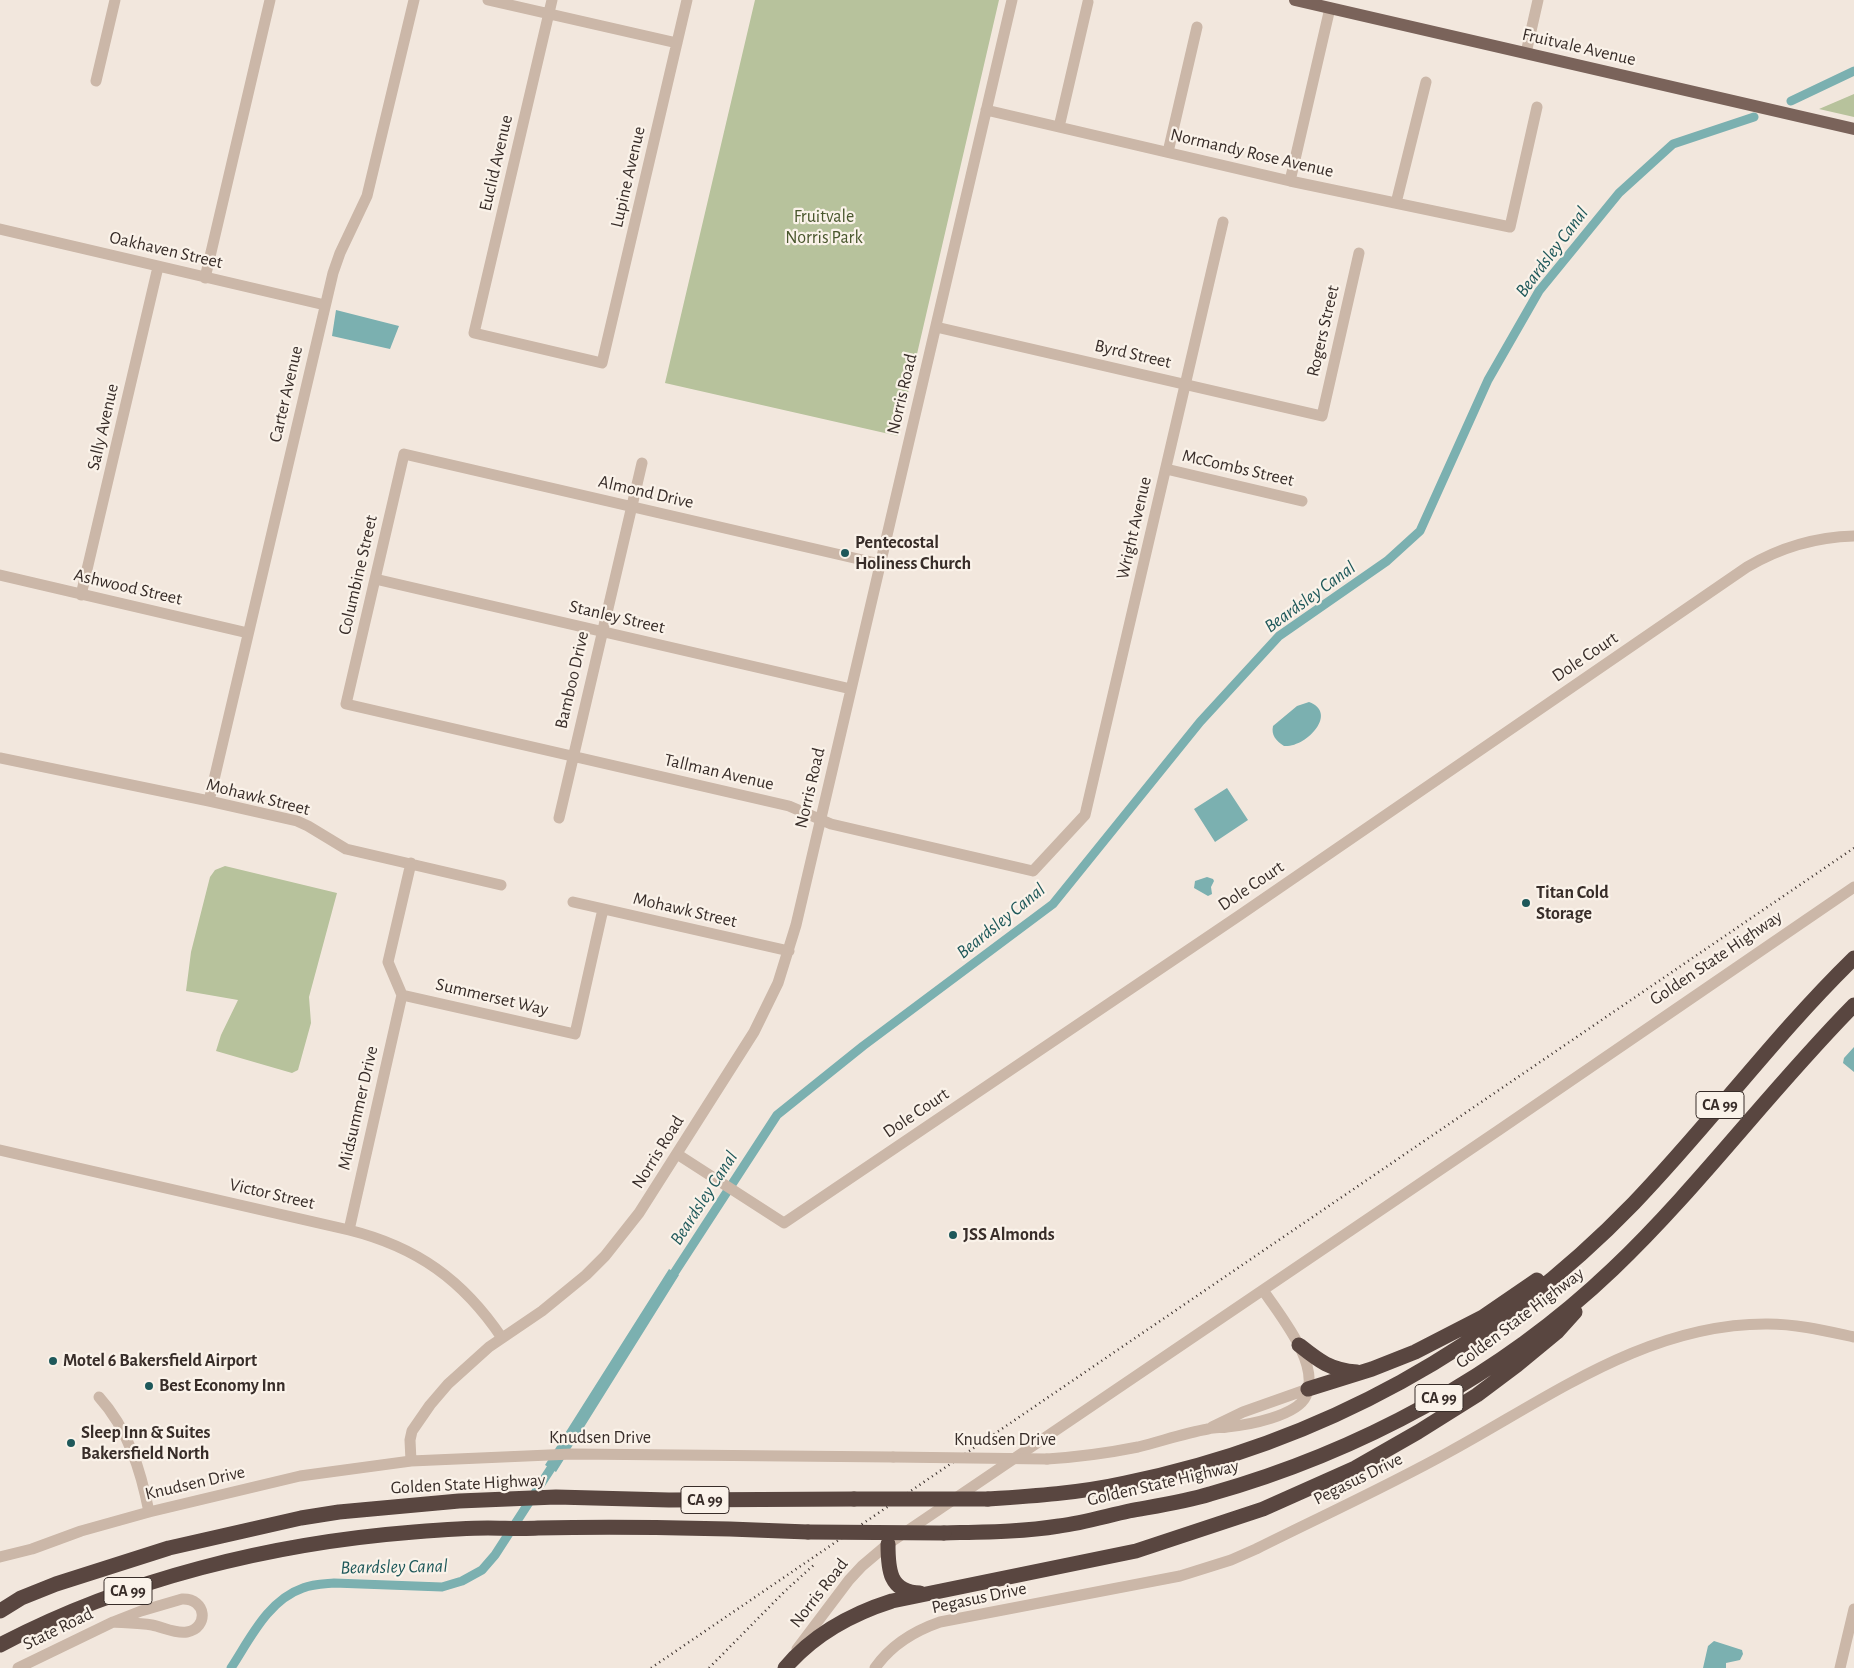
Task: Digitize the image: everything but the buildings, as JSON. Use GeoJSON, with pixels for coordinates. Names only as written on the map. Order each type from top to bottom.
{"type":"FeatureCollection","features":[{"type":"Feature","properties":{"kind":"highway","name":"Golden State Highway"},"geometry":{"type":"LineString","coordinates":[[0,1610],[21,1598],[56,1584],[169,1548],[293,1520],[339,1512],[406,1505],[556,1497],[669,1500],[988,1499],[1067,1493],[1124,1484],[1227,1458],[1298,1432],[1380,1394],[1437,1362],[1491,1327],[1541,1288],[1585,1251],[1634,1203],[1770,1048],[1854,958]]}},
{"type":"Feature","properties":{"kind":"highway","name":"Golden State Highway"},"geometry":{"type":"LineString","coordinates":[[0,1645],[29,1630],[103,1600],[216,1563],[330,1541],[412,1532],[486,1528],[697,1527],[808,1532],[944,1533],[1003,1531],[1060,1526],[1207,1495],[1271,1475],[1381,1429],[1463,1384],[1551,1322],[1613,1269],[1666,1216],[1808,1053],[1854,1005]]}},
{"type":"Feature","properties":{"kind":"highway"},"geometry":{"type":"LineString","coordinates":[[1308,1389],[1363,1372],[1415,1352],[1456,1332],[1585,1251]]}},
{"type":"Feature","properties":{"kind":"highway"},"geometry":{"type":"LineString","coordinates":[[784,1668],[813,1641],[832,1627],[854,1615],[892,1601],[1136,1551],[1263,1509],[1355,1468],[1427,1427],[1477,1395],[1517,1365],[1558,1332],[1613,1269]]}},
{"type":"Feature","properties":{"kind":"highway"},"geometry":{"type":"LineString","coordinates":[[1299,1345],[1326,1366],[1363,1372]]}},
{"type":"Feature","properties":{"kind":"highway"},"geometry":{"type":"LineString","coordinates":[[888,1544],[888,1568],[896,1584],[910,1592],[924,1593]]}},
{"type":"Feature","properties":{"kind":"highway"},"geometry":{"type":"LineString","coordinates":[[0,1606],[21,1598]]}},
{"type":"Feature","properties":{"kind":"main road","name":"Fruitvale Avenue"},"geometry":{"type":"LineString","coordinates":[[1295,0],[1854,128]]}},
{"type":"Feature","properties":{"kind":"street"},"geometry":{"type":"LineString","coordinates":[[96,81],[115,0]]}},
{"type":"Feature","properties":{"kind":"street"},"geometry":{"type":"LineString","coordinates":[[205,278],[270,0]]}},
{"type":"Feature","properties":{"kind":"street","name":"Carter Avenue"},"geometry":{"type":"LineString","coordinates":[[208,801],[332,273],[359,216],[369,189],[414,0]]}},
{"type":"Feature","properties":{"kind":"street"},"geometry":{"type":"LineString","coordinates":[[488,0],[677,43]]}},
{"type":"Feature","properties":{"kind":"street","name":"Euclid Avenue"},"geometry":{"type":"LineString","coordinates":[[552,0],[474,333],[602,363]]}},
{"type":"Feature","properties":{"kind":"street","name":"Lupine Avenue"},"geometry":{"type":"LineString","coordinates":[[602,363],[687,0]]}},
{"type":"Feature","properties":{"kind":"street","name":"Norris Road"},"geometry":{"type":"LineString","coordinates":[[411,1461],[410,1440],[412,1431],[430,1405],[468,1365],[502,1338],[566,1293],[606,1256],[639,1213],[754,1032],[778,983],[789,951],[820,821],[1012,0]]}},
{"type":"Feature","properties":{"kind":"street"},"geometry":{"type":"LineString","coordinates":[[1526,53],[1538,0]]}},
{"type":"Feature","properties":{"kind":"street"},"geometry":{"type":"LineString","coordinates":[[1059,127],[1088,2]]}},
{"type":"Feature","properties":{"kind":"street"},"geometry":{"type":"LineString","coordinates":[[1290,180],[1330,8]]}},
{"type":"Feature","properties":{"kind":"street"},"geometry":{"type":"LineString","coordinates":[[1168,152],[1197,27]]}},
{"type":"Feature","properties":{"kind":"street"},"geometry":{"type":"LineString","coordinates":[[1396,203],[1426,82]]}},
{"type":"Feature","properties":{"kind":"street","name":"Normandy Rose Avenue"},"geometry":{"type":"LineString","coordinates":[[986,110],[1290,180],[1510,227],[1537,107]]}},
{"type":"Feature","properties":{"kind":"street","name":"Wright Avenue"},"geometry":{"type":"LineString","coordinates":[[1066,835],[1085,814],[1223,222]]}},
{"type":"Feature","properties":{"kind":"street","name":"Oakhaven Street"},"geometry":{"type":"LineString","coordinates":[[0,230],[325,305]]}},
{"type":"Feature","properties":{"kind":"street","name":"Rogers Street"},"geometry":{"type":"LineString","coordinates":[[1322,416],[1359,253]]}},
{"type":"Feature","properties":{"kind":"street","name":"Sally Avenue"},"geometry":{"type":"LineString","coordinates":[[82,595],[158,267]]}},
{"type":"Feature","properties":{"kind":"street","name":"Byrd Street"},"geometry":{"type":"LineString","coordinates":[[936,327],[1322,416]]}},
{"type":"Feature","properties":{"kind":"street","name":"Almond Drive"},"geometry":{"type":"LineString","coordinates":[[404,454],[880,564]]}},
{"type":"Feature","properties":{"kind":"street","name":"Columbine Street"},"geometry":{"type":"LineString","coordinates":[[346,704],[404,454]]}},
{"type":"Feature","properties":{"kind":"street","name":"Bamboo Drive"},"geometry":{"type":"LineString","coordinates":[[559,818],[642,463]]}},
{"type":"Feature","properties":{"kind":"street","name":"McCombs Street"},"geometry":{"type":"LineString","coordinates":[[1166,469],[1302,501]]}},
{"type":"Feature","properties":{"kind":"street","name":"Dole Court"},"geometry":{"type":"LineString","coordinates":[[677,1154],[784,1223],[1240,915],[1748,567],[1782,549],[1800,543],[1819,539],[1854,536]]}},
{"type":"Feature","properties":{"kind":"street","name":"Ashwood Street"},"geometry":{"type":"LineString","coordinates":[[0,575],[248,633]]}},
{"type":"Feature","properties":{"kind":"street","name":"Stanley Street"},"geometry":{"type":"LineString","coordinates":[[375,579],[851,689]]}},
{"type":"Feature","properties":{"kind":"street","name":"Tallman Avenue"},"geometry":{"type":"LineString","coordinates":[[346,704],[789,806],[820,821],[1033,871],[1066,835]]}},
{"type":"Feature","properties":{"kind":"street","name":"Mohawk Street"},"geometry":{"type":"LineString","coordinates":[[0,758],[297,821],[346,849],[501,885]]}},
{"type":"Feature","properties":{"kind":"street"},"geometry":{"type":"LineString","coordinates":[[402,995],[388,962],[411,863]]}},
{"type":"Feature","properties":{"kind":"street","name":"Golden State Highway"},"geometry":{"type":"LineString","coordinates":[[888,1544],[1854,887]]}},
{"type":"Feature","properties":{"kind":"street","name":"Mohawk Street"},"geometry":{"type":"LineString","coordinates":[[573,902],[789,951]]}},
{"type":"Feature","properties":{"kind":"street","name":"Summerset Way"},"geometry":{"type":"LineString","coordinates":[[402,995],[575,1034],[603,909]]}},
{"type":"Feature","properties":{"kind":"street","name":"Midsummer Drive"},"geometry":{"type":"LineString","coordinates":[[349,1230],[402,995]]}},
{"type":"Feature","properties":{"kind":"street","name":"Victor Street"},"geometry":{"type":"LineString","coordinates":[[0,1150],[349,1230],[385,1240],[404,1248],[458,1284],[482,1310],[502,1338]]}},
{"type":"Feature","properties":{"kind":"street"},"geometry":{"type":"LineString","coordinates":[[1263,1290],[1299,1345],[1308,1368],[1308,1389]]}},
{"type":"Feature","properties":{"kind":"street","name":"Pegasus Drive"},"geometry":{"type":"LineString","coordinates":[[875,1668],[897,1644],[925,1627],[940,1622],[1180,1576],[1232,1560],[1449,1452],[1552,1393],[1599,1369],[1659,1342],[1701,1330],[1757,1324],[1806,1327],[1854,1337]]}},
{"type":"Feature","properties":{"kind":"street","name":"Knudsen Drive"},"geometry":{"type":"LineString","coordinates":[[1210,1428],[1226,1418],[1308,1389]]}},
{"type":"Feature","properties":{"kind":"street","name":"Knudsen Drive"},"geometry":{"type":"LineString","coordinates":[[0,1558],[32,1549],[81,1531],[149,1512],[300,1476],[411,1461],[572,1454],[1047,1458],[1120,1451],[1210,1428],[1228,1427],[1286,1413],[1300,1406],[1306,1397],[1308,1389]]}},
{"type":"Feature","properties":{"kind":"street"},"geometry":{"type":"LineString","coordinates":[[99,1397],[116,1420],[128,1443],[138,1467],[149,1512]]}},
{"type":"Feature","properties":{"kind":"street","name":"Norris Road"},"geometry":{"type":"LineString","coordinates":[[784,1668],[849,1580],[888,1544]]}},
{"type":"Feature","properties":{"kind":"street","name":"State Road"},"geometry":{"type":"LineString","coordinates":[[18,1668],[113,1622],[141,1611],[182,1599],[195,1601],[202,1610],[199,1625],[186,1632],[178,1632],[151,1625],[113,1622]]}},
{"type":"Feature","properties":{"kind":"street"},"geometry":{"type":"LineString","coordinates":[[1840,1668],[1854,1609]]}},
{"type":"Feature","properties":{"kind":"green space","name":"Fruitvale Norris Park"},"geometry":{"type":"Polygon","coordinates":[[[755,0],[999,0],[898,436],[665,383],[755,0]]]}},
{"type":"Feature","properties":{"kind":"green space"},"geometry":{"type":"Polygon","coordinates":[[[1854,94],[1854,117],[1819,109],[1854,94]]]}},
{"type":"Feature","properties":{"kind":"green space"},"geometry":{"type":"Polygon","coordinates":[[[225,866],[337,893],[309,997],[311,1023],[298,1070],[292,1073],[216,1051],[221,1035],[238,1000],[186,991],[191,952],[210,877],[215,870],[225,866]]]}},
{"type":"Feature","properties":{"kind":"water"},"geometry":{"type":"Polygon","coordinates":[[[336,310],[399,326],[390,349],[332,336],[336,310]]]}},
{"type":"Feature","properties":{"kind":"water"},"geometry":{"type":"Polygon","coordinates":[[[1309,702],[1317,707],[1321,714],[1316,729],[1301,742],[1284,746],[1275,738],[1273,726],[1297,706],[1309,702]]]}},
{"type":"Feature","properties":{"kind":"water"},"geometry":{"type":"Polygon","coordinates":[[[1227,788],[1248,820],[1215,842],[1194,809],[1227,788]]]}},
{"type":"Feature","properties":{"kind":"water"},"geometry":{"type":"Polygon","coordinates":[[[1207,877],[1214,881],[1211,887],[1212,894],[1208,896],[1194,888],[1195,881],[1207,877]]]}},
{"type":"Feature","properties":{"kind":"water"},"geometry":{"type":"Polygon","coordinates":[[[1854,1047],[1854,1072],[1843,1063],[1844,1058],[1854,1047]]]}},
{"type":"Feature","properties":{"kind":"water"},"geometry":{"type":"Polygon","coordinates":[[[669,1269],[679,1275],[556,1472],[545,1465],[669,1269]]]}},
{"type":"Feature","properties":{"kind":"water"},"geometry":{"type":"Polygon","coordinates":[[[1714,1641],[1742,1650],[1743,1654],[1740,1660],[1726,1663],[1726,1668],[1703,1668],[1708,1646],[1714,1641]]]}},
{"type":"Feature","properties":{"kind":"waterway","name":"Beardsley Canal"},"geometry":{"type":"LineString","coordinates":[[1791,101],[1854,71]]}},
{"type":"Feature","properties":{"kind":"waterway","name":"Beardsley Canal"},"geometry":{"type":"LineString","coordinates":[[669,1281],[777,1115],[863,1046],[1053,904],[1200,722],[1279,636],[1387,561],[1420,531],[1488,380],[1539,291],[1619,193],[1673,144],[1754,117]]}},
{"type":"Feature","properties":{"kind":"waterway","name":"Beardsley Canal"},"geometry":{"type":"LineString","coordinates":[[231,1668],[253,1633],[270,1611],[280,1601],[303,1588],[334,1583],[442,1587],[462,1581],[482,1570],[495,1555],[557,1459]]}},
{"type":"Feature","properties":{"kind":"railway"},"geometry":{"type":"LineString","coordinates":[[651,1668],[1854,848]]}},
{"type":"Feature","properties":{"kind":"railway"},"geometry":{"type":"LineString","coordinates":[[709,1668],[785,1591],[816,1563]]}},
{"type":"Feature","properties":{"kind":"place","name":"Pentecostal Holiness Church"},"geometry":{"type":"Point","coordinates":[845,553]}},
{"type":"Feature","properties":{"kind":"place","name":"Titan Cold Storage"},"geometry":{"type":"Point","coordinates":[1526,903]}},
{"type":"Feature","properties":{"kind":"place","name":"JSS Almonds"},"geometry":{"type":"Point","coordinates":[953,1235]}},
{"type":"Feature","properties":{"kind":"place","name":"Motel 6 Bakersfield Airport"},"geometry":{"type":"Point","coordinates":[53,1361]}},
{"type":"Feature","properties":{"kind":"place","name":"Best Economy Inn"},"geometry":{"type":"Point","coordinates":[149,1386]}},
{"type":"Feature","properties":{"kind":"place","name":"Sleep Inn & Suites Bakersfield North"},"geometry":{"type":"Point","coordinates":[71,1443]}}]}
